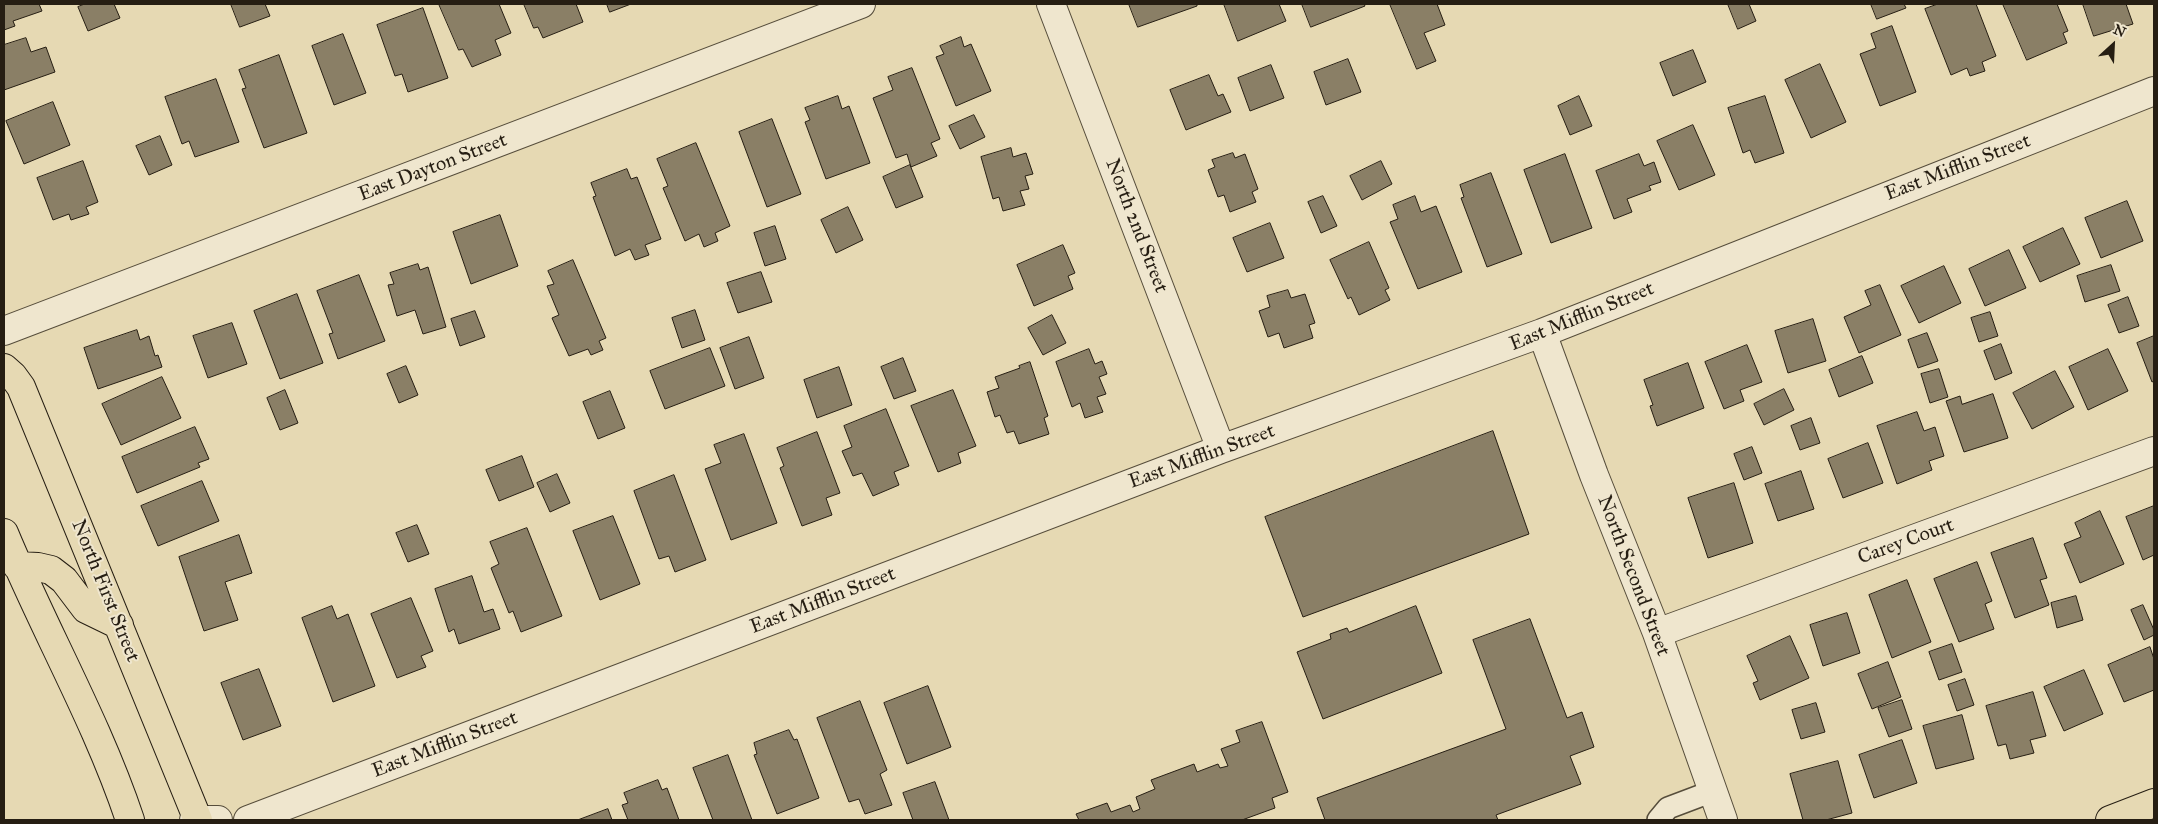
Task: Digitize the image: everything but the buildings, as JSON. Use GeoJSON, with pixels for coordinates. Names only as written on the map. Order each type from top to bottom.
{"type":"FeatureCollection","features":[{"type":"Feature","properties":{"kind":"main road","name":"North First Street"},"geometry":{"type":"LineString","coordinates":[[4,368],[14,376],[21,387],[202,820]]}},
{"type":"Feature","properties":{"kind":"main road"},"geometry":{"type":"LineString","coordinates":[[4,533],[11,566],[81,698],[120,790],[130,820]]}},
{"type":"Feature","properties":{"kind":"main road"},"geometry":{"type":"LineString","coordinates":[[11,566],[38,567],[51,570],[64,580],[86,609],[119,625]]}},
{"type":"Feature","properties":{"kind":"main road"},"geometry":{"type":"LineString","coordinates":[[2110,820],[2154,803]]}},
{"type":"Feature","properties":{"kind":"street","name":"East Dayton Street"},"geometry":{"type":"LineString","coordinates":[[4,331],[862,4]]}},
{"type":"Feature","properties":{"kind":"street","name":"North 2nd Street"},"geometry":{"type":"LineString","coordinates":[[1051,4],[1221,449]]}},
{"type":"Feature","properties":{"kind":"street","name":"East Mifflin Street"},"geometry":{"type":"LineString","coordinates":[[248,820],[1221,449],[1542,333],[2154,91]]}},
{"type":"Feature","properties":{"kind":"street","name":"North Second Street"},"geometry":{"type":"LineString","coordinates":[[1542,333],[1594,475],[1657,633],[1723,820]]}},
{"type":"Feature","properties":{"kind":"street","name":"Carey Court"},"geometry":{"type":"LineString","coordinates":[[1657,633],[2154,451]]}},
{"type":"Feature","properties":{"kind":"lane"},"geometry":{"type":"LineString","coordinates":[[1658,820],[1668,808],[1713,791]]}}]}
